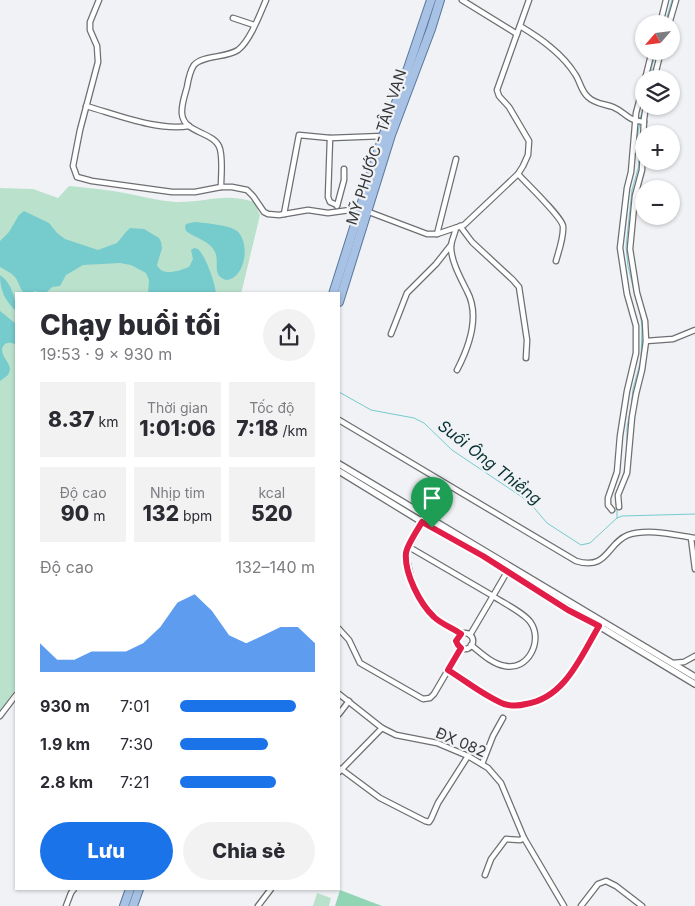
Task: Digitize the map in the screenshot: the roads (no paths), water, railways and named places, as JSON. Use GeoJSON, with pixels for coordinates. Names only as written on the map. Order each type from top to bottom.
{"type":"FeatureCollection","features":[{"type":"Feature","properties":{"kind":"main road","name":"MỸ PHƯỚC - TÂN VẠN"},"geometry":{"type":"LineString","coordinates":[[334,292],[383,136],[431,0]]}},
{"type":"Feature","properties":{"kind":"main road","name":"MỸ PHƯỚC - TÂN VẠN"},"geometry":{"type":"LineString","coordinates":[[340,299],[369,212],[391,135],[440,0]]}},
{"type":"Feature","properties":{"kind":"main road"},"geometry":{"type":"LineString","coordinates":[[124,906],[130,890]]}},
{"type":"Feature","properties":{"kind":"main road"},"geometry":{"type":"LineString","coordinates":[[133,906],[139,890]]}},
{"type":"Feature","properties":{"kind":"street"},"geometry":{"type":"LineString","coordinates":[[99,0],[90,22],[90,30],[97,46],[98,62],[86,106],[74,166],[77,177],[92,181],[172,192],[196,192],[220,187],[247,190],[264,212],[268,214],[284,214],[308,210],[328,213],[350,210],[360,212]]}},
{"type":"Feature","properties":{"kind":"street"},"geometry":{"type":"LineString","coordinates":[[220,187],[222,168],[220,147],[212,138],[189,126],[184,121],[182,113],[190,76],[194,65],[237,51],[244,44],[266,0]]}},
{"type":"Feature","properties":{"kind":"street"},"geometry":{"type":"LineString","coordinates":[[462,0],[517,34]]}},
{"type":"Feature","properties":{"kind":"street"},"geometry":{"type":"LineString","coordinates":[[369,212],[427,234],[436,234],[458,227],[475,216],[518,174],[528,155],[530,142],[509,107],[499,96],[498,90],[529,0]]}},
{"type":"Feature","properties":{"kind":"street"},"geometry":{"type":"LineString","coordinates":[[662,15],[666,0]]}},
{"type":"Feature","properties":{"kind":"street"},"geometry":{"type":"LineString","coordinates":[[672,15],[676,0]]}},
{"type":"Feature","properties":{"kind":"street"},"geometry":{"type":"LineString","coordinates":[[233,18],[254,25]]}},
{"type":"Feature","properties":{"kind":"street"},"geometry":{"type":"LineString","coordinates":[[520,26],[538,37],[559,55],[575,74],[582,89],[589,98],[616,108],[627,118],[644,122]]}},
{"type":"Feature","properties":{"kind":"street"},"geometry":{"type":"LineString","coordinates":[[86,106],[160,126],[189,126]]}},
{"type":"Feature","properties":{"kind":"street"},"geometry":{"type":"LineString","coordinates":[[612,510],[608,504],[608,498],[617,472],[627,391],[636,353],[636,326],[620,248],[627,188],[631,172],[636,115]]}},
{"type":"Feature","properties":{"kind":"street"},"geometry":{"type":"LineString","coordinates":[[619,508],[618,495],[627,473],[630,430],[646,341],[645,321],[637,294],[630,249],[635,196],[642,170],[645,115]]}},
{"type":"Feature","properties":{"kind":"street"},"geometry":{"type":"LineString","coordinates":[[284,214],[298,137],[301,135],[330,138],[383,136]]}},
{"type":"Feature","properties":{"kind":"street"},"geometry":{"type":"LineString","coordinates":[[330,138],[328,197],[330,202],[337,206]]}},
{"type":"Feature","properties":{"kind":"street"},"geometry":{"type":"LineString","coordinates":[[436,234],[456,159]]}},
{"type":"Feature","properties":{"kind":"street"},"geometry":{"type":"LineString","coordinates":[[335,212],[344,180],[344,169]]}},
{"type":"Feature","properties":{"kind":"street"},"geometry":{"type":"LineString","coordinates":[[518,174],[562,222],[562,237],[556,261]]}},
{"type":"Feature","properties":{"kind":"street"},"geometry":{"type":"LineString","coordinates":[[391,334],[407,293],[436,264],[451,245],[458,227]]}},
{"type":"Feature","properties":{"kind":"street"},"geometry":{"type":"LineString","coordinates":[[458,227],[519,287],[526,340],[526,358]]}},
{"type":"Feature","properties":{"kind":"street"},"geometry":{"type":"LineString","coordinates":[[451,245],[458,274],[470,297],[473,309],[473,318],[466,348],[457,370]]}},
{"type":"Feature","properties":{"kind":"street"},"geometry":{"type":"LineString","coordinates":[[646,341],[673,339],[695,330]]}},
{"type":"Feature","properties":{"kind":"street"},"geometry":{"type":"LineString","coordinates":[[340,421],[576,561],[584,563],[598,561],[608,554],[622,538],[631,534],[654,533],[693,538],[695,569]]}},
{"type":"Feature","properties":{"kind":"street"},"geometry":{"type":"LineString","coordinates":[[340,465],[422,522],[508,569],[568,610],[599,626],[695,684]]}},
{"type":"Feature","properties":{"kind":"street"},"geometry":{"type":"LineString","coordinates":[[340,472],[695,677]]}},
{"type":"Feature","properties":{"kind":"street"},"geometry":{"type":"LineString","coordinates":[[422,522],[406,552],[408,567],[421,601],[436,618],[461,634],[466,633],[470,635],[473,641],[471,645],[468,648],[461,648]]}},
{"type":"Feature","properties":{"kind":"street"},"geometry":{"type":"LineString","coordinates":[[409,547],[526,617],[531,623],[535,634],[534,647],[528,658],[509,666],[504,666],[489,659],[471,645]]}},
{"type":"Feature","properties":{"kind":"street"},"geometry":{"type":"LineString","coordinates":[[470,635],[508,569]]}},
{"type":"Feature","properties":{"kind":"street"},"geometry":{"type":"LineString","coordinates":[[448,670],[502,703],[513,706],[529,704],[546,698],[563,684],[599,626]]}},
{"type":"Feature","properties":{"kind":"street"},"geometry":{"type":"LineString","coordinates":[[340,631],[349,640],[360,663],[423,699],[430,698],[434,694],[461,648]]}},
{"type":"Feature","properties":{"kind":"street"},"geometry":{"type":"LineString","coordinates":[[461,634],[456,641],[461,648]]}},
{"type":"Feature","properties":{"kind":"street"},"geometry":{"type":"LineString","coordinates":[[672,664],[684,662],[695,656]]}},
{"type":"Feature","properties":{"kind":"street","name":"ĐX 082"},"geometry":{"type":"LineString","coordinates":[[340,695],[382,728],[396,735],[437,742],[468,756],[488,768],[501,783],[524,838],[563,906]]}},
{"type":"Feature","properties":{"kind":"street"},"geometry":{"type":"LineString","coordinates":[[0,716],[15,696]]}},
{"type":"Feature","properties":{"kind":"street"},"geometry":{"type":"LineString","coordinates":[[340,713],[349,701]]}},
{"type":"Feature","properties":{"kind":"street"},"geometry":{"type":"LineString","coordinates":[[482,764],[493,736],[504,718]]}},
{"type":"Feature","properties":{"kind":"street"},"geometry":{"type":"LineString","coordinates":[[382,728],[340,771],[380,798],[425,821],[429,822],[432,819],[438,803],[468,756]]}},
{"type":"Feature","properties":{"kind":"street"},"geometry":{"type":"LineString","coordinates":[[485,875],[491,859],[506,839],[520,840],[524,838]]}},
{"type":"Feature","properties":{"kind":"street"},"geometry":{"type":"LineString","coordinates":[[581,906],[598,884],[606,881],[616,886],[642,906]]}},
{"type":"Feature","properties":{"kind":"street"},"geometry":{"type":"LineString","coordinates":[[66,906],[73,890]]}},
{"type":"Feature","properties":{"kind":"street"},"geometry":{"type":"LineString","coordinates":[[258,906],[270,890]]}},
{"type":"Feature","properties":{"kind":"water"},"geometry":{"type":"Polygon","coordinates":[[[24,211],[49,223],[65,239],[98,250],[117,243],[130,228],[144,229],[159,238],[162,248],[157,265],[159,269],[167,272],[189,267],[193,259],[191,250],[194,248],[198,249],[210,270],[216,292],[148,292],[149,280],[146,273],[131,265],[120,263],[83,265],[66,275],[60,286],[52,287],[47,292],[23,292],[17,279],[0,267],[0,241],[9,232],[19,215],[24,211]]]}},
{"type":"Feature","properties":{"kind":"water"},"geometry":{"type":"Polygon","coordinates":[[[195,222],[229,227],[237,231],[244,244],[245,252],[242,267],[233,278],[226,280],[221,278],[217,272],[216,256],[213,248],[186,231],[186,224],[195,222]]]}},
{"type":"Feature","properties":{"kind":"water"},"geometry":{"type":"Polygon","coordinates":[[[0,275],[12,291],[15,310],[4,295],[0,275]]]}},
{"type":"Feature","properties":{"kind":"water"},"geometry":{"type":"Polygon","coordinates":[[[0,311],[15,323],[15,344],[8,343],[2,349],[10,370],[8,375],[0,381],[0,311]]]}},
{"type":"Feature","properties":{"kind":"waterway"},"geometry":{"type":"LineString","coordinates":[[668,15],[672,0]]}},
{"type":"Feature","properties":{"kind":"waterway"},"geometry":{"type":"LineString","coordinates":[[652,70],[654,60]]}},
{"type":"Feature","properties":{"kind":"waterway"},"geometry":{"type":"LineString","coordinates":[[640,119],[641,115]]}},
{"type":"Feature","properties":{"kind":"waterway"},"geometry":{"type":"LineString","coordinates":[[636,299],[628,266],[626,247],[632,190],[639,165],[637,137],[640,123]]}},
{"type":"Feature","properties":{"kind":"waterway"},"geometry":{"type":"LineString","coordinates":[[627,446],[627,427],[633,389],[641,360],[642,327],[640,310]]}},
{"type":"Feature","properties":{"kind":"waterway","name":"Suối Ông Thiềng"},"geometry":{"type":"LineString","coordinates":[[340,393],[371,410],[414,418],[424,423],[452,450],[522,497],[530,503],[547,523],[581,545],[590,543],[617,518],[622,516],[695,514]]}},
{"type":"Feature","properties":{"kind":"waterway"},"geometry":{"type":"LineString","coordinates":[[623,478],[625,468]]}},
{"type":"Feature","properties":{"kind":"waterway"},"geometry":{"type":"LineString","coordinates":[[617,506],[617,518]]}}]}
